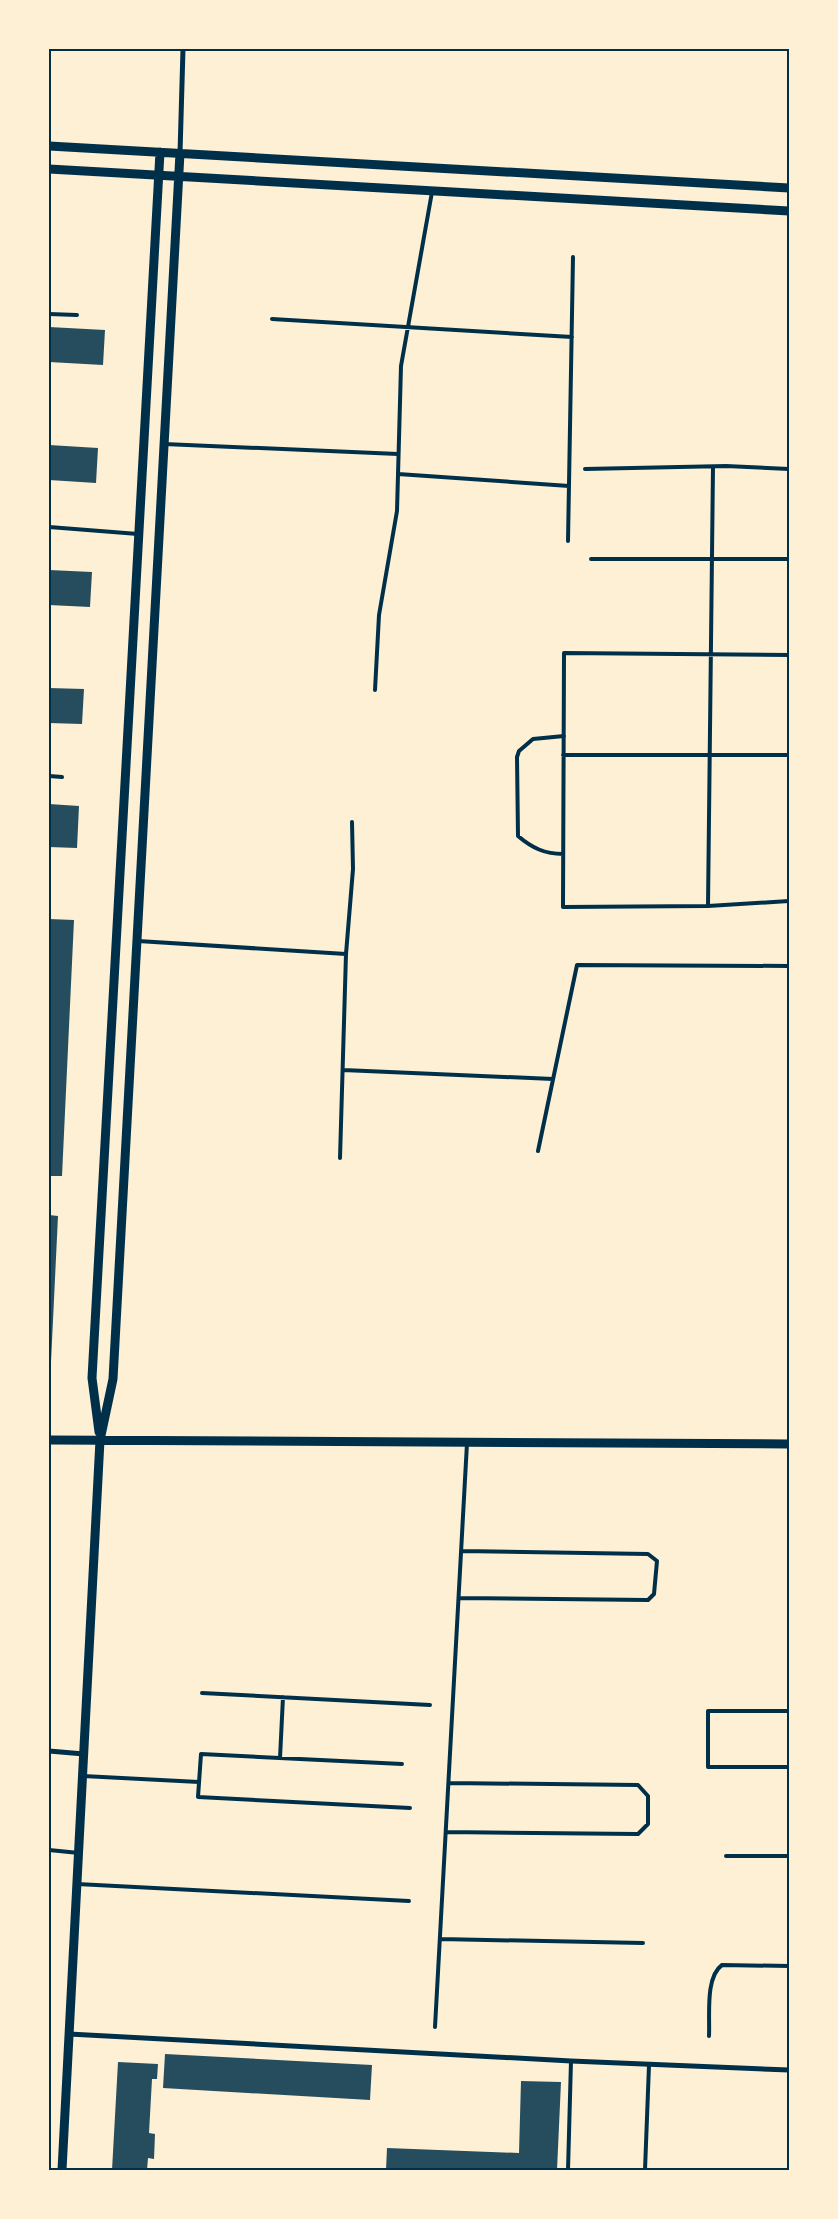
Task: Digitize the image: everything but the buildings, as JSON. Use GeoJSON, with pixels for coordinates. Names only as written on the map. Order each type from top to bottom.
{"type":"FeatureCollection","features":[{"type":"Feature","properties":{"kind":"street"},"geometry":{"type":"LineString","coordinates":[[62,2170],[100,1440],[113,1379],[179,176],[183,49]]}},
{"type":"Feature","properties":{"kind":"street"},"geometry":{"type":"LineString","coordinates":[[49,146],[789,188]]}},
{"type":"Feature","properties":{"kind":"street"},"geometry":{"type":"LineString","coordinates":[[100,1440],[92,1378],[160,152]]}},
{"type":"Feature","properties":{"kind":"street"},"geometry":{"type":"LineString","coordinates":[[49,169],[789,211]]}},
{"type":"Feature","properties":{"kind":"street"},"geometry":{"type":"LineString","coordinates":[[49,1440],[789,1444]]}},
{"type":"Feature","properties":{"kind":"street"},"geometry":{"type":"LineString","coordinates":[[49,1751],[84,1754]]}},
{"type":"Feature","properties":{"kind":"street"},"geometry":{"type":"LineString","coordinates":[[69,2034],[649,2065],[789,2070]]}},
{"type":"Feature","properties":{"kind":"lane"},"geometry":{"type":"LineString","coordinates":[[375,690],[379,615],[397,511],[401,366],[433,191]]}},
{"type":"Feature","properties":{"kind":"lane"},"geometry":{"type":"LineString","coordinates":[[568,541],[574,258]]}},
{"type":"Feature","properties":{"kind":"lane"},"geometry":{"type":"LineString","coordinates":[[49,314],[77,316]]}},
{"type":"Feature","properties":{"kind":"lane"},"geometry":{"type":"LineString","coordinates":[[272,319],[572,337]]}},
{"type":"Feature","properties":{"kind":"lane"},"geometry":{"type":"LineString","coordinates":[[164,444],[398,454]]}},
{"type":"Feature","properties":{"kind":"lane"},"geometry":{"type":"LineString","coordinates":[[585,469],[713,467],[789,469]]}},
{"type":"Feature","properties":{"kind":"lane"},"geometry":{"type":"LineString","coordinates":[[708,906],[713,467]]}},
{"type":"Feature","properties":{"kind":"lane"},"geometry":{"type":"LineString","coordinates":[[398,474],[569,486]]}},
{"type":"Feature","properties":{"kind":"lane"},"geometry":{"type":"LineString","coordinates":[[49,527],[138,534]]}},
{"type":"Feature","properties":{"kind":"lane"},"geometry":{"type":"LineString","coordinates":[[591,558],[789,559]]}},
{"type":"Feature","properties":{"kind":"lane"},"geometry":{"type":"LineString","coordinates":[[789,655],[564,653],[563,907],[708,906],[789,901]]}},
{"type":"Feature","properties":{"kind":"lane"},"geometry":{"type":"LineString","coordinates":[[563,854],[554,854],[537,849],[518,836],[517,757],[523,745],[533,739],[564,736]]}},
{"type":"Feature","properties":{"kind":"lane"},"geometry":{"type":"LineString","coordinates":[[564,755],[789,755]]}},
{"type":"Feature","properties":{"kind":"lane"},"geometry":{"type":"LineString","coordinates":[[49,776],[62,777]]}},
{"type":"Feature","properties":{"kind":"lane"},"geometry":{"type":"LineString","coordinates":[[340,1158],[346,954],[353,869],[352,822]]}},
{"type":"Feature","properties":{"kind":"lane"},"geometry":{"type":"LineString","coordinates":[[136,941],[346,954]]}},
{"type":"Feature","properties":{"kind":"lane"},"geometry":{"type":"LineString","coordinates":[[538,1151],[577,965],[789,966]]}},
{"type":"Feature","properties":{"kind":"lane"},"geometry":{"type":"LineString","coordinates":[[343,1070],[553,1079]]}},
{"type":"Feature","properties":{"kind":"lane"},"geometry":{"type":"LineString","coordinates":[[435,2027],[467,1442]]}},
{"type":"Feature","properties":{"kind":"lane"},"geometry":{"type":"LineString","coordinates":[[459,1598],[648,1600],[654,1594],[657,1561],[648,1554],[461,1551]]}},
{"type":"Feature","properties":{"kind":"lane"},"geometry":{"type":"LineString","coordinates":[[202,1693],[430,1704]]}},
{"type":"Feature","properties":{"kind":"lane"},"geometry":{"type":"LineString","coordinates":[[280,1758],[283,1697]]}},
{"type":"Feature","properties":{"kind":"lane"},"geometry":{"type":"LineString","coordinates":[[789,1711],[708,1711],[708,1767],[789,1768]]}},
{"type":"Feature","properties":{"kind":"lane"},"geometry":{"type":"LineString","coordinates":[[402,1764],[200,1754],[198,1798],[410,1808]]}},
{"type":"Feature","properties":{"kind":"lane"},"geometry":{"type":"LineString","coordinates":[[83,1776],[199,1782]]}},
{"type":"Feature","properties":{"kind":"lane"},"geometry":{"type":"LineString","coordinates":[[446,1832],[638,1834],[648,1824],[648,1796],[638,1785],[449,1783]]}},
{"type":"Feature","properties":{"kind":"lane"},"geometry":{"type":"LineString","coordinates":[[49,1850],[79,1853]]}},
{"type":"Feature","properties":{"kind":"lane"},"geometry":{"type":"LineString","coordinates":[[726,1856],[789,1856]]}},
{"type":"Feature","properties":{"kind":"lane"},"geometry":{"type":"LineString","coordinates":[[77,1884],[409,1901]]}},
{"type":"Feature","properties":{"kind":"lane"},"geometry":{"type":"LineString","coordinates":[[440,1939],[643,1943]]}},
{"type":"Feature","properties":{"kind":"lane"},"geometry":{"type":"LineString","coordinates":[[709,2036],[711,1980],[718,1968],[722,1965],[789,1966]]}},
{"type":"Feature","properties":{"kind":"lane"},"geometry":{"type":"LineString","coordinates":[[568,2170],[571,2061]]}},
{"type":"Feature","properties":{"kind":"lane"},"geometry":{"type":"LineString","coordinates":[[645,2170],[649,2065]]}}]}
